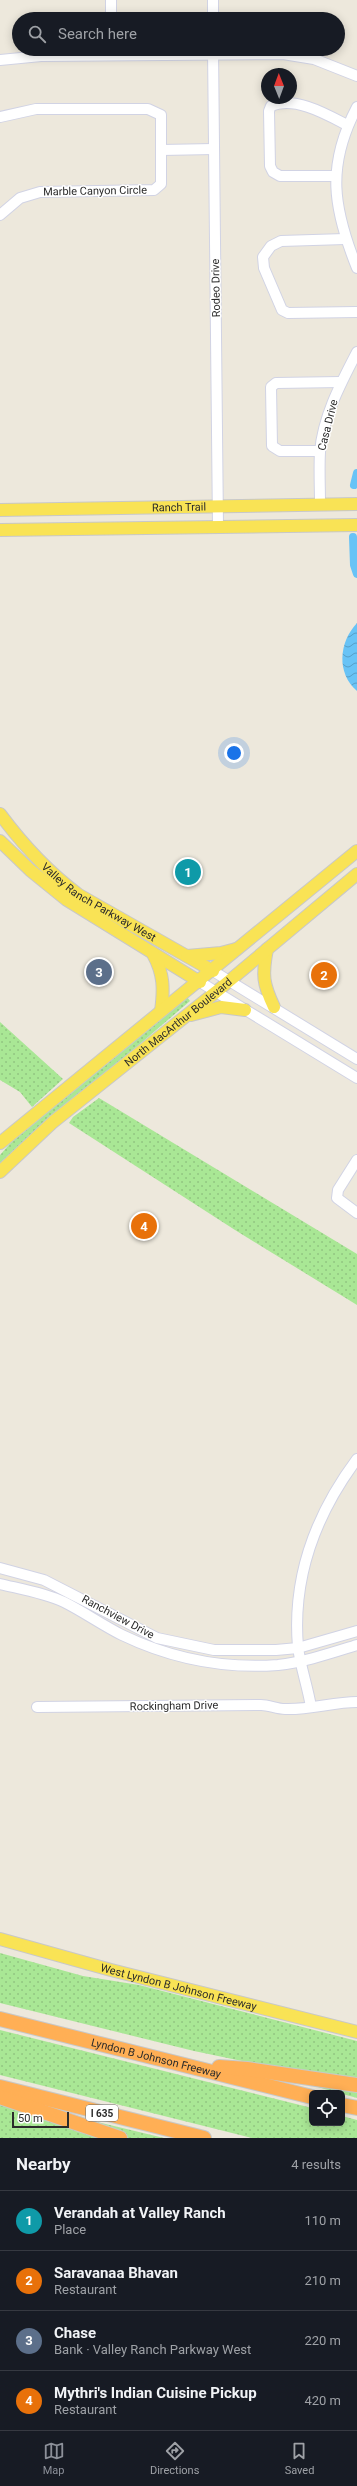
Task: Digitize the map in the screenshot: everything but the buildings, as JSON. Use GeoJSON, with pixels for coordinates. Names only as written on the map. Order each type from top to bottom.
{"type":"FeatureCollection","features":[{"type":"Feature","properties":{"kind":"highway","name":"Lyndon B Johnson Freeway"},"geometry":{"type":"LineString","coordinates":[[0,2019],[309,2096]]}},
{"type":"Feature","properties":{"kind":"highway"},"geometry":{"type":"LineString","coordinates":[[183,2064],[247,2069],[357,2085]]}},
{"type":"Feature","properties":{"kind":"highway","name":"I 635"},"geometry":{"type":"LineString","coordinates":[[0,2087],[204,2138]]}},
{"type":"Feature","properties":{"kind":"highway"},"geometry":{"type":"LineString","coordinates":[[0,2097],[120,2138]]}},
{"type":"Feature","properties":{"kind":"highway"},"geometry":{"type":"LineString","coordinates":[[345,2106],[357,2108]]}},
{"type":"Feature","properties":{"kind":"main road","name":"Ranch Trail"},"geometry":{"type":"LineString","coordinates":[[0,510],[357,504]]}},
{"type":"Feature","properties":{"kind":"main road","name":"Ranch Trail"},"geometry":{"type":"LineString","coordinates":[[0,530],[357,525]]}},
{"type":"Feature","properties":{"kind":"main road","name":"Valley Ranch Parkway West"},"geometry":{"type":"LineString","coordinates":[[0,814],[19,840],[60,880],[79,895],[213,971]]}},
{"type":"Feature","properties":{"kind":"main road","name":"Valley Ranch Parkway West"},"geometry":{"type":"LineString","coordinates":[[0,841],[30,870],[67,900],[200,982]]}},
{"type":"Feature","properties":{"kind":"main road","name":"North MacArthur Boulevard"},"geometry":{"type":"LineString","coordinates":[[0,1143],[356,854]]}},
{"type":"Feature","properties":{"kind":"main road"},"geometry":{"type":"LineString","coordinates":[[30,870],[40,861]]}},
{"type":"Feature","properties":{"kind":"main road","name":"North MacArthur Boulevard"},"geometry":{"type":"LineString","coordinates":[[0,1172],[53,1122],[216,992],[357,874]]}},
{"type":"Feature","properties":{"kind":"main road"},"geometry":{"type":"LineString","coordinates":[[186,956],[221,953],[241,947]]}},
{"type":"Feature","properties":{"kind":"main road"},"geometry":{"type":"LineString","coordinates":[[267,949],[262,975],[266,992],[274,1007]]}},
{"type":"Feature","properties":{"kind":"main road"},"geometry":{"type":"LineString","coordinates":[[152,953],[162,973],[164,984],[161,1011]]}},
{"type":"Feature","properties":{"kind":"main road"},"geometry":{"type":"LineString","coordinates":[[184,1017],[221,1007],[245,1010]]}},
{"type":"Feature","properties":{"kind":"main road","name":"West Lyndon B Johnson Freeway"},"geometry":{"type":"LineString","coordinates":[[0,1939],[111,1970],[357,2032]]}},
{"type":"Feature","properties":{"kind":"street"},"geometry":{"type":"LineString","coordinates":[[111,0],[111,12]]}},
{"type":"Feature","properties":{"kind":"street"},"geometry":{"type":"LineString","coordinates":[[212,0],[213,12]]}},
{"type":"Feature","properties":{"kind":"street"},"geometry":{"type":"LineString","coordinates":[[0,60],[41,56]]}},
{"type":"Feature","properties":{"kind":"street","name":"Rodeo Drive"},"geometry":{"type":"LineString","coordinates":[[213,56],[219,507],[218,528]]}},
{"type":"Feature","properties":{"kind":"street"},"geometry":{"type":"LineString","coordinates":[[297,56],[314,59],[357,76]]}},
{"type":"Feature","properties":{"kind":"street"},"geometry":{"type":"LineString","coordinates":[[335,176],[280,176],[273,172],[270,166],[269,111],[271,106],[278,103],[289,104],[320,111],[347,125]]}},
{"type":"Feature","properties":{"kind":"street"},"geometry":{"type":"LineString","coordinates":[[357,107],[347,125],[338,154],[335,176],[336,199],[345,239],[357,268]]}},
{"type":"Feature","properties":{"kind":"street","name":"Marble Canyon Circle"},"geometry":{"type":"LineString","coordinates":[[0,117],[36,109],[148,109],[161,116],[161,184],[154,190],[40,192],[20,198],[0,215]]}},
{"type":"Feature","properties":{"kind":"street"},"geometry":{"type":"LineString","coordinates":[[161,150],[214,149]]}},
{"type":"Feature","properties":{"kind":"street"},"geometry":{"type":"LineString","coordinates":[[345,239],[281,241],[271,246],[263,257],[264,268],[282,310],[288,313],[357,312]]}},
{"type":"Feature","properties":{"kind":"street","name":"Casa Drive"},"geometry":{"type":"LineString","coordinates":[[320,504],[320,451],[329,415],[341,382],[357,352]]}},
{"type":"Feature","properties":{"kind":"street"},"geometry":{"type":"LineString","coordinates":[[320,451],[280,451],[272,446],[271,387],[276,383],[341,382]]}},
{"type":"Feature","properties":{"kind":"street"},"geometry":{"type":"LineString","coordinates":[[213,971],[357,1059]]}},
{"type":"Feature","properties":{"kind":"street"},"geometry":{"type":"LineString","coordinates":[[200,982],[356,1075]]}},
{"type":"Feature","properties":{"kind":"street"},"geometry":{"type":"LineString","coordinates":[[357,1160],[338,1190],[336,1198],[357,1213]]}},
{"type":"Feature","properties":{"kind":"street"},"geometry":{"type":"LineString","coordinates":[[311,1707],[302,1660],[298,1648],[299,1598],[309,1548],[328,1502],[357,1459]]}},
{"type":"Feature","properties":{"kind":"street","name":"Ranchview Drive"},"geometry":{"type":"LineString","coordinates":[[0,1568],[44,1580],[157,1638],[207,1649],[236,1651],[298,1648],[357,1631]]}},
{"type":"Feature","properties":{"kind":"street","name":"Ranchview Drive"},"geometry":{"type":"LineString","coordinates":[[0,1584],[56,1599],[99,1623],[152,1648],[197,1661],[217,1664],[277,1665],[302,1660],[357,1645]]}},
{"type":"Feature","properties":{"kind":"street"},"geometry":{"type":"LineString","coordinates":[[99,1623],[105,1611]]}},
{"type":"Feature","properties":{"kind":"street","name":"Rockingham Drive"},"geometry":{"type":"LineString","coordinates":[[37,1706],[261,1704],[284,1710],[337,1702],[357,1702]]}},
{"type":"Feature","properties":{"kind":"green space"},"geometry":{"type":"Polygon","coordinates":[[[187,997],[190,1001],[0,1164],[0,1155],[15,1138],[187,997]]]}},
{"type":"Feature","properties":{"kind":"green space"},"geometry":{"type":"Polygon","coordinates":[[[0,1022],[63,1079],[32,1107],[20,1092],[0,1080],[0,1022]]]}},
{"type":"Feature","properties":{"kind":"green space"},"geometry":{"type":"Polygon","coordinates":[[[99,1098],[357,1254],[357,1305],[235,1230],[69,1123],[73,1117],[99,1098]]]}},
{"type":"Feature","properties":{"kind":"green space"},"geometry":{"type":"Polygon","coordinates":[[[0,1953],[83,1976],[139,1985],[357,2041],[357,2080],[242,2061],[194,2051],[0,2003],[0,1953]]]}},
{"type":"Feature","properties":{"kind":"green space"},"geometry":{"type":"Polygon","coordinates":[[[0,2030],[309,2107],[309,2126],[345,2126],[345,2117],[357,2120],[357,2138],[252,2138],[0,2075],[0,2030]]]}},
{"type":"Feature","properties":{"kind":"green space"},"geometry":{"type":"Polygon","coordinates":[[[296,2081],[357,2089],[357,2098],[345,2095],[345,2090],[328,2090],[296,2081]]]}},
{"type":"Feature","properties":{"kind":"green space"},"geometry":{"type":"Polygon","coordinates":[[[0,2104],[103,2138],[0,2138],[0,2104]]]}},
{"type":"Feature","properties":{"kind":"green space"},"geometry":{"type":"Polygon","coordinates":[[[89,2120],[164,2138],[128,2138],[88,2123],[89,2120]]]}},
{"type":"Feature","properties":{"kind":"water"},"geometry":{"type":"Polygon","coordinates":[[[357,623],[357,691],[350,684],[346,675],[342,657],[346,639],[357,623]]]}},
{"type":"Feature","properties":{"kind":"waterway"},"geometry":{"type":"LineString","coordinates":[[354,485],[357,473]]}},
{"type":"Feature","properties":{"kind":"waterway"},"geometry":{"type":"LineString","coordinates":[[353,537],[354,565],[357,574]]}},
{"type":"Feature","properties":{"kind":"place","name":"Verandah at Valley Ranch"},"geometry":{"type":"Point","coordinates":[188,872]}},
{"type":"Feature","properties":{"kind":"place","name":"Chase"},"geometry":{"type":"Point","coordinates":[99,972]}},
{"type":"Feature","properties":{"kind":"place","name":"Saravanaa Bhavan"},"geometry":{"type":"Point","coordinates":[324,975]}},
{"type":"Feature","properties":{"kind":"place","name":"Mythri's Indian Cuisine Pickup"},"geometry":{"type":"Point","coordinates":[144,1226]}}]}
